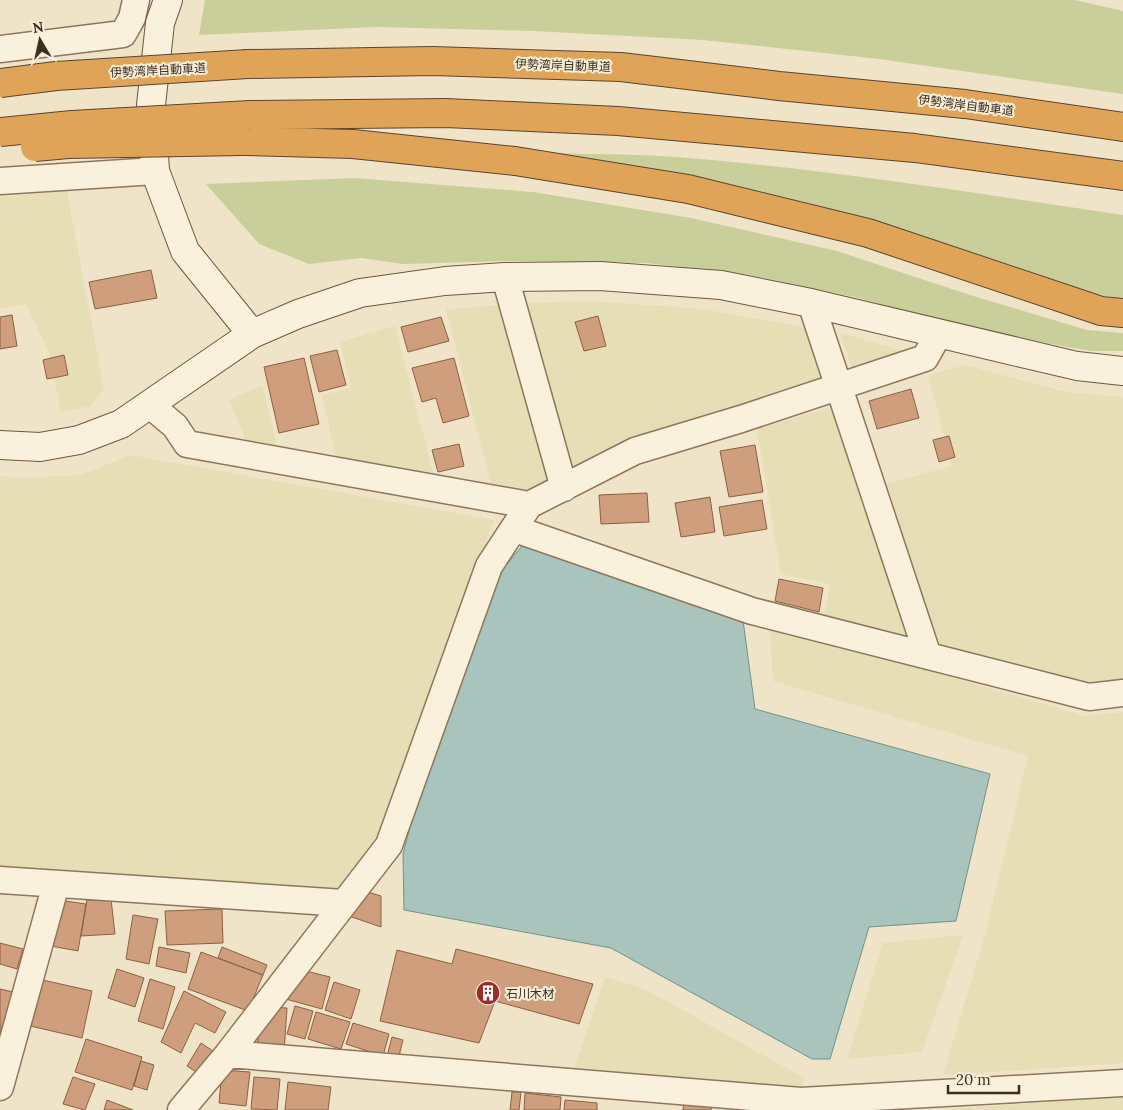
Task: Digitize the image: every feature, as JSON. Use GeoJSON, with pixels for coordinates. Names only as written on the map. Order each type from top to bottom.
{"type":"FeatureCollection","features":[{"type":"Feature","properties":{"kind":"highway","name":"伊勢湾岸自動車道"},"geometry":{"type":"LineString","coordinates":[[0,83],[56,76],[248,64],[433,61],[621,67],[779,86],[965,104],[1123,127]]}},
{"type":"Feature","properties":{"kind":"highway"},"geometry":{"type":"LineString","coordinates":[[0,132],[72,125],[250,115],[446,113],[618,121],[915,148],[1123,176]]}},
{"type":"Feature","properties":{"kind":"highway"},"geometry":{"type":"LineString","coordinates":[[0,150],[68,144],[243,141],[353,144],[515,161],[688,189],[868,233],[1101,311],[1123,313]]}},
{"type":"Feature","properties":{"kind":"street"},"geometry":{"type":"LineString","coordinates":[[0,49],[123,34],[132,18],[136,0]]}},
{"type":"Feature","properties":{"kind":"street"},"geometry":{"type":"LineString","coordinates":[[168,0],[160,23],[151,105],[155,171],[185,251],[252,334]]}},
{"type":"Feature","properties":{"kind":"street"},"geometry":{"type":"LineString","coordinates":[[0,181],[155,171]]}},
{"type":"Feature","properties":{"kind":"street"},"geometry":{"type":"LineString","coordinates":[[0,445],[40,447],[78,440],[121,424],[252,334],[298,314],[360,293],[445,281],[505,277],[600,276],[721,286],[811,304],[1077,366],[1123,371]]}},
{"type":"Feature","properties":{"kind":"street"},"geometry":{"type":"LineString","coordinates":[[505,277],[564,488]]}},
{"type":"Feature","properties":{"kind":"street"},"geometry":{"type":"LineString","coordinates":[[811,304],[928,656]]}},
{"type":"Feature","properties":{"kind":"street"},"geometry":{"type":"LineString","coordinates":[[182,1110],[228,1054],[389,845],[490,566],[529,505],[635,451],[926,358],[938,335]]}},
{"type":"Feature","properties":{"kind":"street"},"geometry":{"type":"LineString","coordinates":[[150,405],[174,426],[187,444],[529,505]]}},
{"type":"Feature","properties":{"kind":"street"},"geometry":{"type":"LineString","coordinates":[[515,529],[752,611],[1089,697],[1123,693]]}},
{"type":"Feature","properties":{"kind":"street"},"geometry":{"type":"LineString","coordinates":[[0,880],[344,903]]}},
{"type":"Feature","properties":{"kind":"street"},"geometry":{"type":"LineString","coordinates":[[0,1087],[56,884]]}},
{"type":"Feature","properties":{"kind":"street"},"geometry":{"type":"LineString","coordinates":[[228,1054],[800,1105],[1123,1083]]}},
{"type":"Feature","properties":{"kind":"shaded area"},"geometry":{"type":"Polygon","coordinates":[[[67,191],[104,389],[90,406],[61,412],[49,352],[26,304],[0,309],[0,197],[67,191]]]}},
{"type":"Feature","properties":{"kind":"shaded area"},"geometry":{"type":"Polygon","coordinates":[[[590,301],[702,309],[822,330],[839,380],[570,474],[527,303],[590,301]]]}},
{"type":"Feature","properties":{"kind":"shaded area"},"geometry":{"type":"Polygon","coordinates":[[[508,305],[555,486],[509,491],[492,489],[446,309],[508,305]]]}},
{"type":"Feature","properties":{"kind":"shaded area"},"geometry":{"type":"Polygon","coordinates":[[[395,326],[435,480],[338,465],[322,395],[351,388],[340,342],[395,326]]]}},
{"type":"Feature","properties":{"kind":"shaded area"},"geometry":{"type":"Polygon","coordinates":[[[840,333],[918,355],[855,375],[840,333]]]}},
{"type":"Feature","properties":{"kind":"shaded area"},"geometry":{"type":"Polygon","coordinates":[[[965,365],[1066,392],[1123,397],[1123,687],[1090,691],[939,651],[887,484],[952,466],[928,375],[965,365]]]}},
{"type":"Feature","properties":{"kind":"shaded area"},"geometry":{"type":"Polygon","coordinates":[[[262,385],[278,451],[247,443],[229,400],[262,385]]]}},
{"type":"Feature","properties":{"kind":"shaded area"},"geometry":{"type":"Polygon","coordinates":[[[848,402],[926,645],[824,618],[830,584],[781,574],[757,429],[848,402]]]}},
{"type":"Feature","properties":{"kind":"shaded area"},"geometry":{"type":"Polygon","coordinates":[[[131,455],[494,520],[382,840],[339,893],[0,868],[0,476],[13,478],[81,475],[131,455]]]}},
{"type":"Feature","properties":{"kind":"shaded area"},"geometry":{"type":"Polygon","coordinates":[[[770,624],[1085,716],[1123,712],[1123,1063],[943,1075],[985,935],[1028,756],[773,681],[770,624]]]}},
{"type":"Feature","properties":{"kind":"shaded area"},"geometry":{"type":"Polygon","coordinates":[[[963,935],[922,1052],[847,1059],[883,943],[963,935]]]}},
{"type":"Feature","properties":{"kind":"shaded area"},"geometry":{"type":"Polygon","coordinates":[[[605,977],[647,990],[804,1078],[800,1095],[572,1075],[605,977]]]}},
{"type":"Feature","properties":{"kind":"shaded area"},"geometry":{"type":"Polygon","coordinates":[[[1123,1097],[1123,1110],[934,1110],[1123,1097]]]}},
{"type":"Feature","properties":{"kind":"green space"},"geometry":{"type":"Polygon","coordinates":[[[205,0],[1075,0],[1123,11],[1123,94],[879,59],[703,40],[534,31],[377,27],[199,35],[205,0]]]}},
{"type":"Feature","properties":{"kind":"green space"},"geometry":{"type":"Polygon","coordinates":[[[549,153],[661,156],[789,168],[901,182],[1123,215],[1123,300],[1068,287],[979,255],[852,215],[549,153]]]}},
{"type":"Feature","properties":{"kind":"green space"},"geometry":{"type":"Polygon","coordinates":[[[354,178],[533,192],[691,218],[837,251],[970,295],[1087,330],[1123,333],[1123,351],[1091,351],[970,330],[855,297],[748,275],[646,263],[509,261],[403,264],[361,258],[309,264],[259,244],[206,184],[354,178]]]}},
{"type":"Feature","properties":{"kind":"water"},"geometry":{"type":"Polygon","coordinates":[[[526,541],[742,613],[755,709],[990,774],[956,921],[869,927],[830,1059],[812,1059],[611,948],[404,910],[403,854],[417,799],[487,597],[503,569],[526,541]]]}},
{"type":"Feature","properties":{"kind":"building"},"geometry":{"type":"Polygon","coordinates":[[[151,270],[157,298],[95,309],[89,282],[151,270]]]}},
{"type":"Feature","properties":{"kind":"building"},"geometry":{"type":"Polygon","coordinates":[[[12,315],[17,346],[0,349],[0,317],[12,315]]]}},
{"type":"Feature","properties":{"kind":"building"},"geometry":{"type":"Polygon","coordinates":[[[598,316],[606,346],[584,351],[575,322],[598,316]]]}},
{"type":"Feature","properties":{"kind":"building"},"geometry":{"type":"Polygon","coordinates":[[[441,317],[449,341],[408,352],[401,327],[441,317]]]}},
{"type":"Feature","properties":{"kind":"building"},"geometry":{"type":"Polygon","coordinates":[[[337,350],[346,385],[319,392],[310,356],[337,350]]]}},
{"type":"Feature","properties":{"kind":"building"},"geometry":{"type":"Polygon","coordinates":[[[64,355],[68,375],[47,379],[43,360],[64,355]]]}},
{"type":"Feature","properties":{"kind":"building"},"geometry":{"type":"Polygon","coordinates":[[[304,358],[319,424],[279,433],[264,367],[304,358]]]}},
{"type":"Feature","properties":{"kind":"building"},"geometry":{"type":"Polygon","coordinates":[[[454,358],[469,416],[443,423],[436,398],[422,402],[412,368],[454,358]]]}},
{"type":"Feature","properties":{"kind":"building"},"geometry":{"type":"Polygon","coordinates":[[[911,389],[919,418],[877,429],[869,401],[911,389]]]}},
{"type":"Feature","properties":{"kind":"building"},"geometry":{"type":"Polygon","coordinates":[[[949,436],[955,457],[939,462],[933,440],[949,436]]]}},
{"type":"Feature","properties":{"kind":"building"},"geometry":{"type":"Polygon","coordinates":[[[459,444],[464,466],[438,472],[432,450],[459,444]]]}},
{"type":"Feature","properties":{"kind":"building"},"geometry":{"type":"Polygon","coordinates":[[[755,445],[763,492],[729,497],[720,451],[755,445]]]}},
{"type":"Feature","properties":{"kind":"building"},"geometry":{"type":"Polygon","coordinates":[[[647,493],[649,522],[601,524],[599,495],[647,493]]]}},
{"type":"Feature","properties":{"kind":"building"},"geometry":{"type":"Polygon","coordinates":[[[710,497],[715,532],[681,537],[675,503],[710,497]]]}},
{"type":"Feature","properties":{"kind":"building"},"geometry":{"type":"Polygon","coordinates":[[[762,500],[767,529],[724,536],[719,507],[762,500]]]}},
{"type":"Feature","properties":{"kind":"building"},"geometry":{"type":"Polygon","coordinates":[[[779,579],[823,588],[819,612],[775,601],[779,579]]]}},
{"type":"Feature","properties":{"kind":"building"},"geometry":{"type":"Polygon","coordinates":[[[364,891],[381,896],[381,927],[349,916],[364,891]]]}},
{"type":"Feature","properties":{"kind":"building"},"geometry":{"type":"Polygon","coordinates":[[[111,899],[115,934],[81,936],[87,900],[111,899]]]}},
{"type":"Feature","properties":{"kind":"building"},"geometry":{"type":"Polygon","coordinates":[[[58,900],[86,904],[78,951],[51,946],[58,900]]]}},
{"type":"Feature","properties":{"kind":"building"},"geometry":{"type":"Polygon","coordinates":[[[222,909],[223,943],[167,945],[165,911],[222,909]]]}},
{"type":"Feature","properties":{"kind":"building"},"geometry":{"type":"Polygon","coordinates":[[[133,915],[158,919],[149,964],[126,959],[133,915]]]}},
{"type":"Feature","properties":{"kind":"building"},"geometry":{"type":"Polygon","coordinates":[[[0,943],[23,949],[17,969],[0,964],[0,943]]]}},
{"type":"Feature","properties":{"kind":"building"},"geometry":{"type":"Polygon","coordinates":[[[159,947],[190,953],[186,973],[156,966],[159,947]]]}},
{"type":"Feature","properties":{"kind":"building"},"geometry":{"type":"Polygon","coordinates":[[[222,947],[267,965],[263,975],[218,958],[222,947]]]}},
{"type":"Feature","properties":{"kind":"building","name":"石川木材"},"geometry":{"type":"Polygon","coordinates":[[[456,949],[593,984],[579,1024],[495,1001],[479,1043],[380,1021],[397,950],[452,964],[456,949]]]}},
{"type":"Feature","properties":{"kind":"building"},"geometry":{"type":"Polygon","coordinates":[[[201,952],[263,975],[248,1011],[188,989],[201,952]]]}},
{"type":"Feature","properties":{"kind":"building"},"geometry":{"type":"Polygon","coordinates":[[[117,969],[144,978],[135,1007],[108,998],[117,969]]]}},
{"type":"Feature","properties":{"kind":"building"},"geometry":{"type":"Polygon","coordinates":[[[302,970],[330,977],[322,1009],[282,998],[302,970]]]}},
{"type":"Feature","properties":{"kind":"building"},"geometry":{"type":"Polygon","coordinates":[[[38,979],[92,991],[82,1038],[26,1025],[38,979]]]}},
{"type":"Feature","properties":{"kind":"building"},"geometry":{"type":"Polygon","coordinates":[[[150,979],[175,987],[163,1029],[138,1021],[150,979]]]}},
{"type":"Feature","properties":{"kind":"building"},"geometry":{"type":"Polygon","coordinates":[[[334,982],[360,990],[351,1019],[325,1010],[334,982]]]}},
{"type":"Feature","properties":{"kind":"building"},"geometry":{"type":"Polygon","coordinates":[[[0,989],[13,992],[2,1034],[0,1033],[0,989]]]}},
{"type":"Feature","properties":{"kind":"building"},"geometry":{"type":"Polygon","coordinates":[[[184,991],[226,1012],[215,1033],[195,1023],[181,1053],[161,1042],[184,991]]]}},
{"type":"Feature","properties":{"kind":"building"},"geometry":{"type":"Polygon","coordinates":[[[295,1006],[313,1011],[305,1039],[287,1034],[295,1006]]]}},
{"type":"Feature","properties":{"kind":"building"},"geometry":{"type":"Polygon","coordinates":[[[269,1007],[287,1008],[284,1053],[257,1051],[259,1022],[269,1007]]]}},
{"type":"Feature","properties":{"kind":"building"},"geometry":{"type":"Polygon","coordinates":[[[316,1012],[350,1022],[341,1049],[308,1039],[316,1012]]]}},
{"type":"Feature","properties":{"kind":"building"},"geometry":{"type":"Polygon","coordinates":[[[353,1023],[389,1034],[383,1056],[346,1044],[353,1023]]]}},
{"type":"Feature","properties":{"kind":"building"},"geometry":{"type":"Polygon","coordinates":[[[392,1037],[403,1040],[398,1060],[387,1056],[392,1037]]]}},
{"type":"Feature","properties":{"kind":"building"},"geometry":{"type":"Polygon","coordinates":[[[86,1039],[142,1057],[132,1090],[75,1072],[86,1039]]]}},
{"type":"Feature","properties":{"kind":"building"},"geometry":{"type":"Polygon","coordinates":[[[201,1043],[213,1051],[199,1074],[187,1066],[201,1043]]]}},
{"type":"Feature","properties":{"kind":"building"},"geometry":{"type":"Polygon","coordinates":[[[141,1061],[154,1065],[147,1090],[134,1086],[141,1061]]]}},
{"type":"Feature","properties":{"kind":"building"},"geometry":{"type":"Polygon","coordinates":[[[222,1070],[250,1072],[246,1106],[219,1103],[222,1070]]]}},
{"type":"Feature","properties":{"kind":"building"},"geometry":{"type":"Polygon","coordinates":[[[73,1077],[95,1084],[85,1110],[63,1104],[73,1077]]]}},
{"type":"Feature","properties":{"kind":"building"},"geometry":{"type":"Polygon","coordinates":[[[254,1077],[280,1079],[277,1110],[251,1109],[254,1077]]]}},
{"type":"Feature","properties":{"kind":"building"},"geometry":{"type":"Polygon","coordinates":[[[288,1082],[331,1087],[328,1110],[285,1110],[288,1082]]]}},
{"type":"Feature","properties":{"kind":"building"},"geometry":{"type":"Polygon","coordinates":[[[512,1092],[521,1092],[519,1110],[510,1110],[512,1092]]]}},
{"type":"Feature","properties":{"kind":"building"},"geometry":{"type":"Polygon","coordinates":[[[525,1093],[561,1097],[560,1110],[524,1110],[525,1093]]]}},
{"type":"Feature","properties":{"kind":"building"},"geometry":{"type":"Polygon","coordinates":[[[684,1099],[712,1104],[711,1110],[683,1110],[684,1099]]]}},
{"type":"Feature","properties":{"kind":"building"},"geometry":{"type":"Polygon","coordinates":[[[107,1100],[133,1110],[104,1110],[107,1100]]]}},
{"type":"Feature","properties":{"kind":"building"},"geometry":{"type":"Polygon","coordinates":[[[565,1100],[597,1103],[597,1110],[564,1110],[565,1100]]]}},
{"type":"Feature","properties":{"kind":"place","name":"石川木材"},"geometry":{"type":"Point","coordinates":[488,993]}}]}
